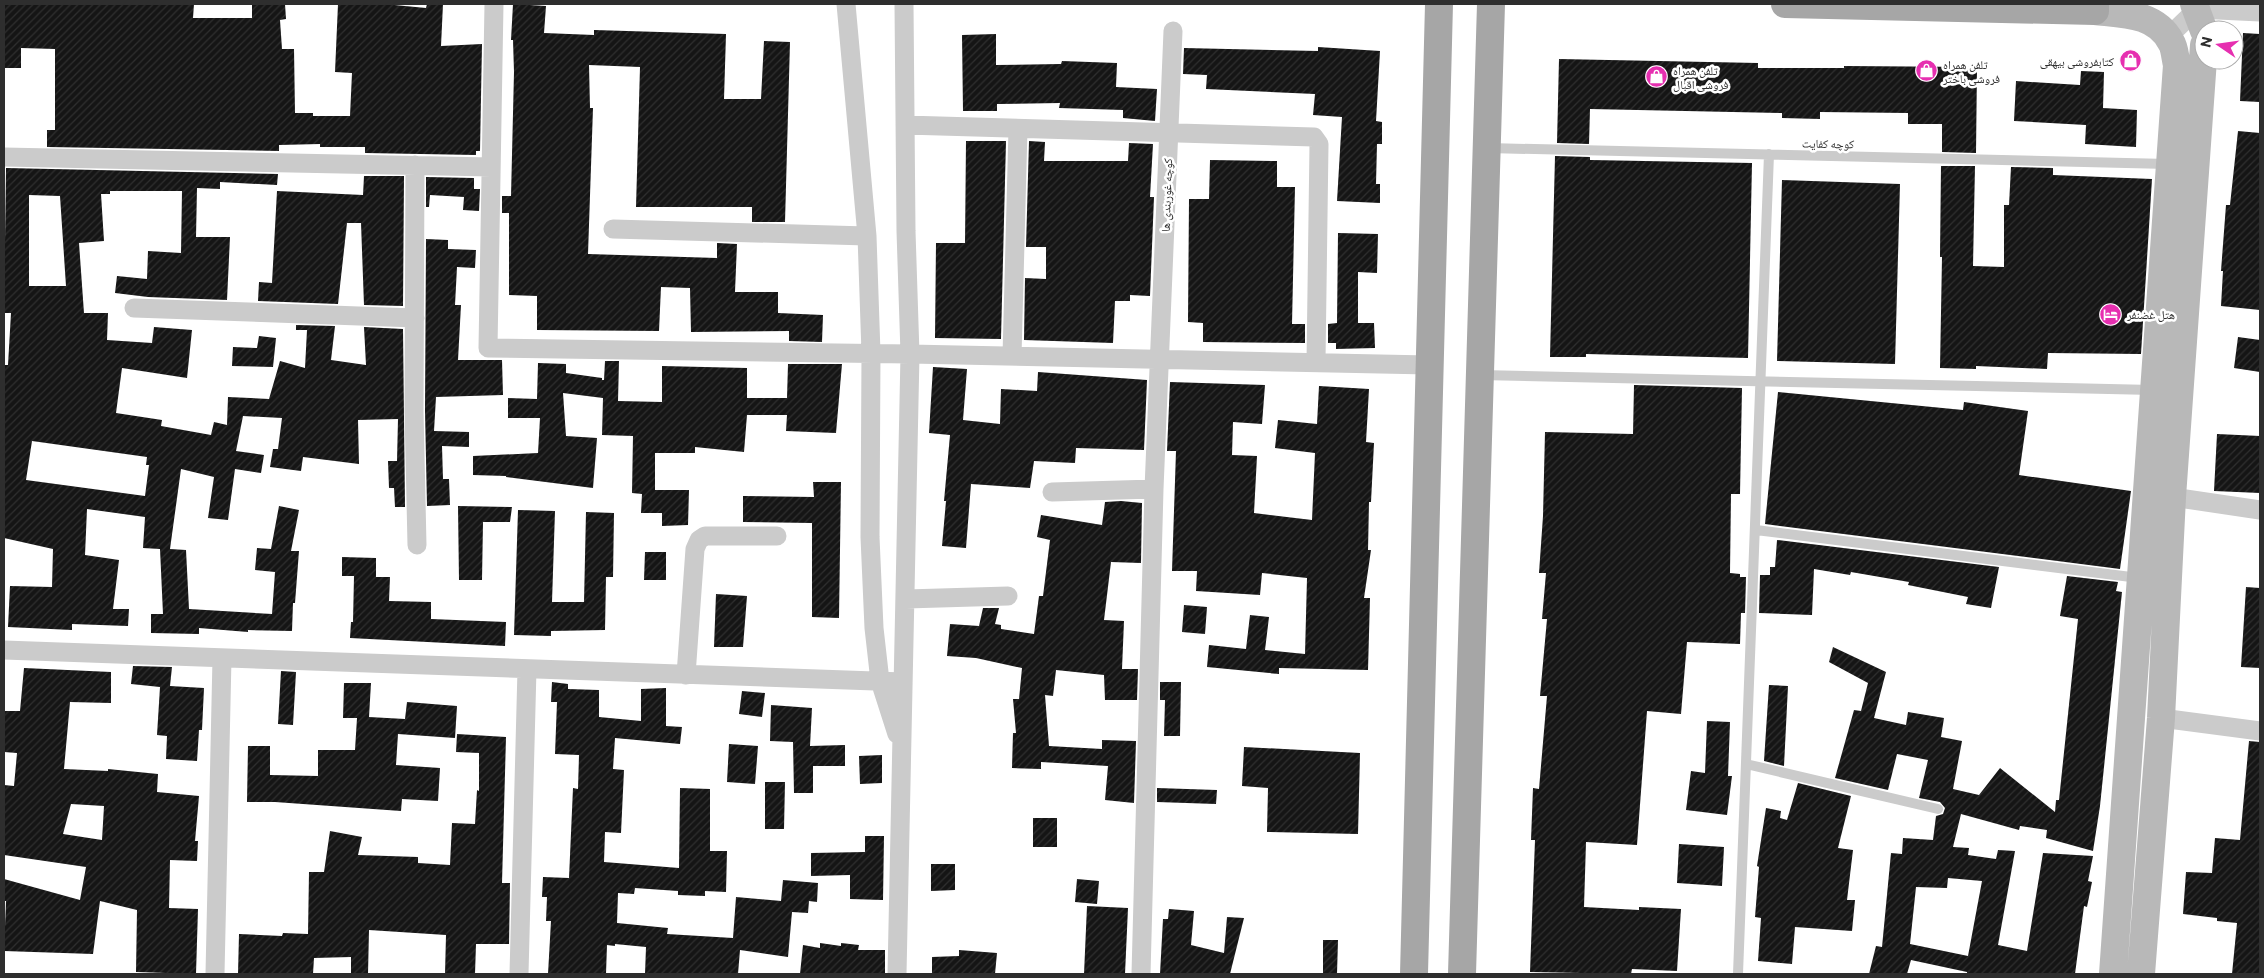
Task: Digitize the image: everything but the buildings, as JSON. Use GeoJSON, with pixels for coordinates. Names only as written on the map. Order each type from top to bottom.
{"type":"FeatureCollection","features":[{"type":"Feature","properties":{"kind":"main road"},"geometry":{"type":"LineString","coordinates":[[1414,974],[1439,4]]}},
{"type":"Feature","properties":{"kind":"main road"},"geometry":{"type":"LineString","coordinates":[[1462,974],[1491,4]]}},
{"type":"Feature","properties":{"kind":"main road"},"geometry":{"type":"LineString","coordinates":[[1785,4],[2095,7]]}},
{"type":"Feature","properties":{"kind":"street"},"geometry":{"type":"LineString","coordinates":[[494,4],[488,348],[872,353],[1429,365]]}},
{"type":"Feature","properties":{"kind":"street"},"geometry":{"type":"LineString","coordinates":[[846,4],[867,236],[872,353],[870,537],[874,628],[880,681],[901,747]]}},
{"type":"Feature","properties":{"kind":"street"},"geometry":{"type":"LineString","coordinates":[[897,974],[910,354],[904,4]]}},
{"type":"Feature","properties":{"kind":"street"},"geometry":{"type":"LineString","coordinates":[[2095,7],[2149,10],[2172,43],[2177,65],[2114,974]]}},
{"type":"Feature","properties":{"kind":"street"},"geometry":{"type":"LineString","coordinates":[[2168,37],[2198,15],[2260,12]]}},
{"type":"Feature","properties":{"kind":"street","name":"کوچه غوربندی ها"},"geometry":{"type":"LineString","coordinates":[[1141,974],[1154,489],[1173,31]]}},
{"type":"Feature","properties":{"kind":"street"},"geometry":{"type":"LineString","coordinates":[[2141,974],[2161,718],[2172,497],[2202,70]]}},
{"type":"Feature","properties":{"kind":"street"},"geometry":{"type":"LineString","coordinates":[[905,125],[1314,136],[1318,139],[1316,362]]}},
{"type":"Feature","properties":{"kind":"street"},"geometry":{"type":"LineString","coordinates":[[1012,356],[1018,129]]}},
{"type":"Feature","properties":{"kind":"street"},"geometry":{"type":"LineString","coordinates":[[4,156],[491,167]]}},
{"type":"Feature","properties":{"kind":"street"},"geometry":{"type":"LineString","coordinates":[[415,165],[414,318],[417,545]]}},
{"type":"Feature","properties":{"kind":"street"},"geometry":{"type":"LineString","coordinates":[[613,230],[867,236]]}},
{"type":"Feature","properties":{"kind":"street"},"geometry":{"type":"LineString","coordinates":[[134,308],[414,318]]}},
{"type":"Feature","properties":{"kind":"street"},"geometry":{"type":"LineString","coordinates":[[1052,492],[1154,489]]}},
{"type":"Feature","properties":{"kind":"street"},"geometry":{"type":"LineString","coordinates":[[2172,497],[2260,510]]}},
{"type":"Feature","properties":{"kind":"street"},"geometry":{"type":"LineString","coordinates":[[686,675],[695,549],[699,540],[705,536],[777,536]]}},
{"type":"Feature","properties":{"kind":"street"},"geometry":{"type":"LineString","coordinates":[[906,599],[1008,596]]}},
{"type":"Feature","properties":{"kind":"street"},"geometry":{"type":"LineString","coordinates":[[4,650],[903,682]]}},
{"type":"Feature","properties":{"kind":"street"},"geometry":{"type":"LineString","coordinates":[[215,974],[222,658]]}},
{"type":"Feature","properties":{"kind":"street"},"geometry":{"type":"LineString","coordinates":[[519,974],[527,669]]}},
{"type":"Feature","properties":{"kind":"street"},"geometry":{"type":"LineString","coordinates":[[2161,718],[2260,731]]}},
{"type":"Feature","properties":{"kind":"lane","name":"کوچه کفایت"},"geometry":{"type":"LineString","coordinates":[[1487,148],[2170,164]]}},
{"type":"Feature","properties":{"kind":"lane"},"geometry":{"type":"LineString","coordinates":[[1738,974],[1769,154]]}},
{"type":"Feature","properties":{"kind":"lane"},"geometry":{"type":"LineString","coordinates":[[1480,375],[2154,390]]}},
{"type":"Feature","properties":{"kind":"lane"},"geometry":{"type":"LineString","coordinates":[[1756,530],[2142,578]]}},
{"type":"Feature","properties":{"kind":"lane"},"geometry":{"type":"LineString","coordinates":[[1746,764],[1938,809]]}},
{"type":"Feature","properties":{"kind":"place","name":"کتابفروشی بیهقی"},"geometry":{"type":"Point","coordinates":[2130,61]}},
{"type":"Feature","properties":{"kind":"place","name":"تلفن همراه فروشی باختر"},"geometry":{"type":"Point","coordinates":[1927,71]}},
{"type":"Feature","properties":{"kind":"place","name":"تلفن همراه فروشی اقبال"},"geometry":{"type":"Point","coordinates":[1657,77]}},
{"type":"Feature","properties":{"kind":"place","name":"هتل غضنفر"},"geometry":{"type":"Point","coordinates":[2111,314]}}]}
